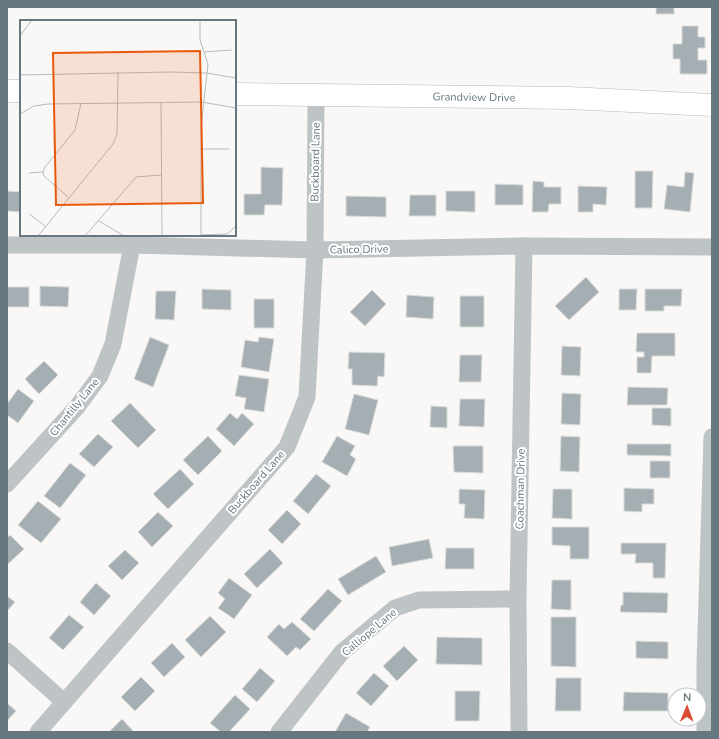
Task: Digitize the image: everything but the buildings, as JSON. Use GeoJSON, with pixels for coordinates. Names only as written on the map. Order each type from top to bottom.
{"type":"FeatureCollection","features":[{"type":"Feature","properties":{"kind":"street"},"geometry":{"type":"LineString","coordinates":[[7,91],[20,92]]}},
{"type":"Feature","properties":{"kind":"street","name":"Grandview Drive"},"geometry":{"type":"LineString","coordinates":[[236,94],[569,98],[712,105]]}},
{"type":"Feature","properties":{"kind":"street","name":"Buckboard Lane"},"geometry":{"type":"LineString","coordinates":[[38,732],[287,447],[307,397],[315,250],[316,95]]}},
{"type":"Feature","properties":{"kind":"street","name":"Calico Drive"},"geometry":{"type":"LineString","coordinates":[[7,245],[315,250],[524,246],[712,247]]}},
{"type":"Feature","properties":{"kind":"street","name":"Chantilly Lane"},"geometry":{"type":"LineString","coordinates":[[7,484],[77,408],[100,376],[113,344],[132,246]]}},
{"type":"Feature","properties":{"kind":"street","name":"Coachman Drive"},"geometry":{"type":"LineString","coordinates":[[519,732],[518,599],[524,246]]}},
{"type":"Feature","properties":{"kind":"street"},"geometry":{"type":"LineString","coordinates":[[705,732],[705,663],[712,437]]}},
{"type":"Feature","properties":{"kind":"street","name":"Calliope Lane"},"geometry":{"type":"LineString","coordinates":[[279,732],[342,652],[395,608],[419,600],[518,599]]}},
{"type":"Feature","properties":{"kind":"street"},"geometry":{"type":"LineString","coordinates":[[7,651],[64,702]]}}]}
